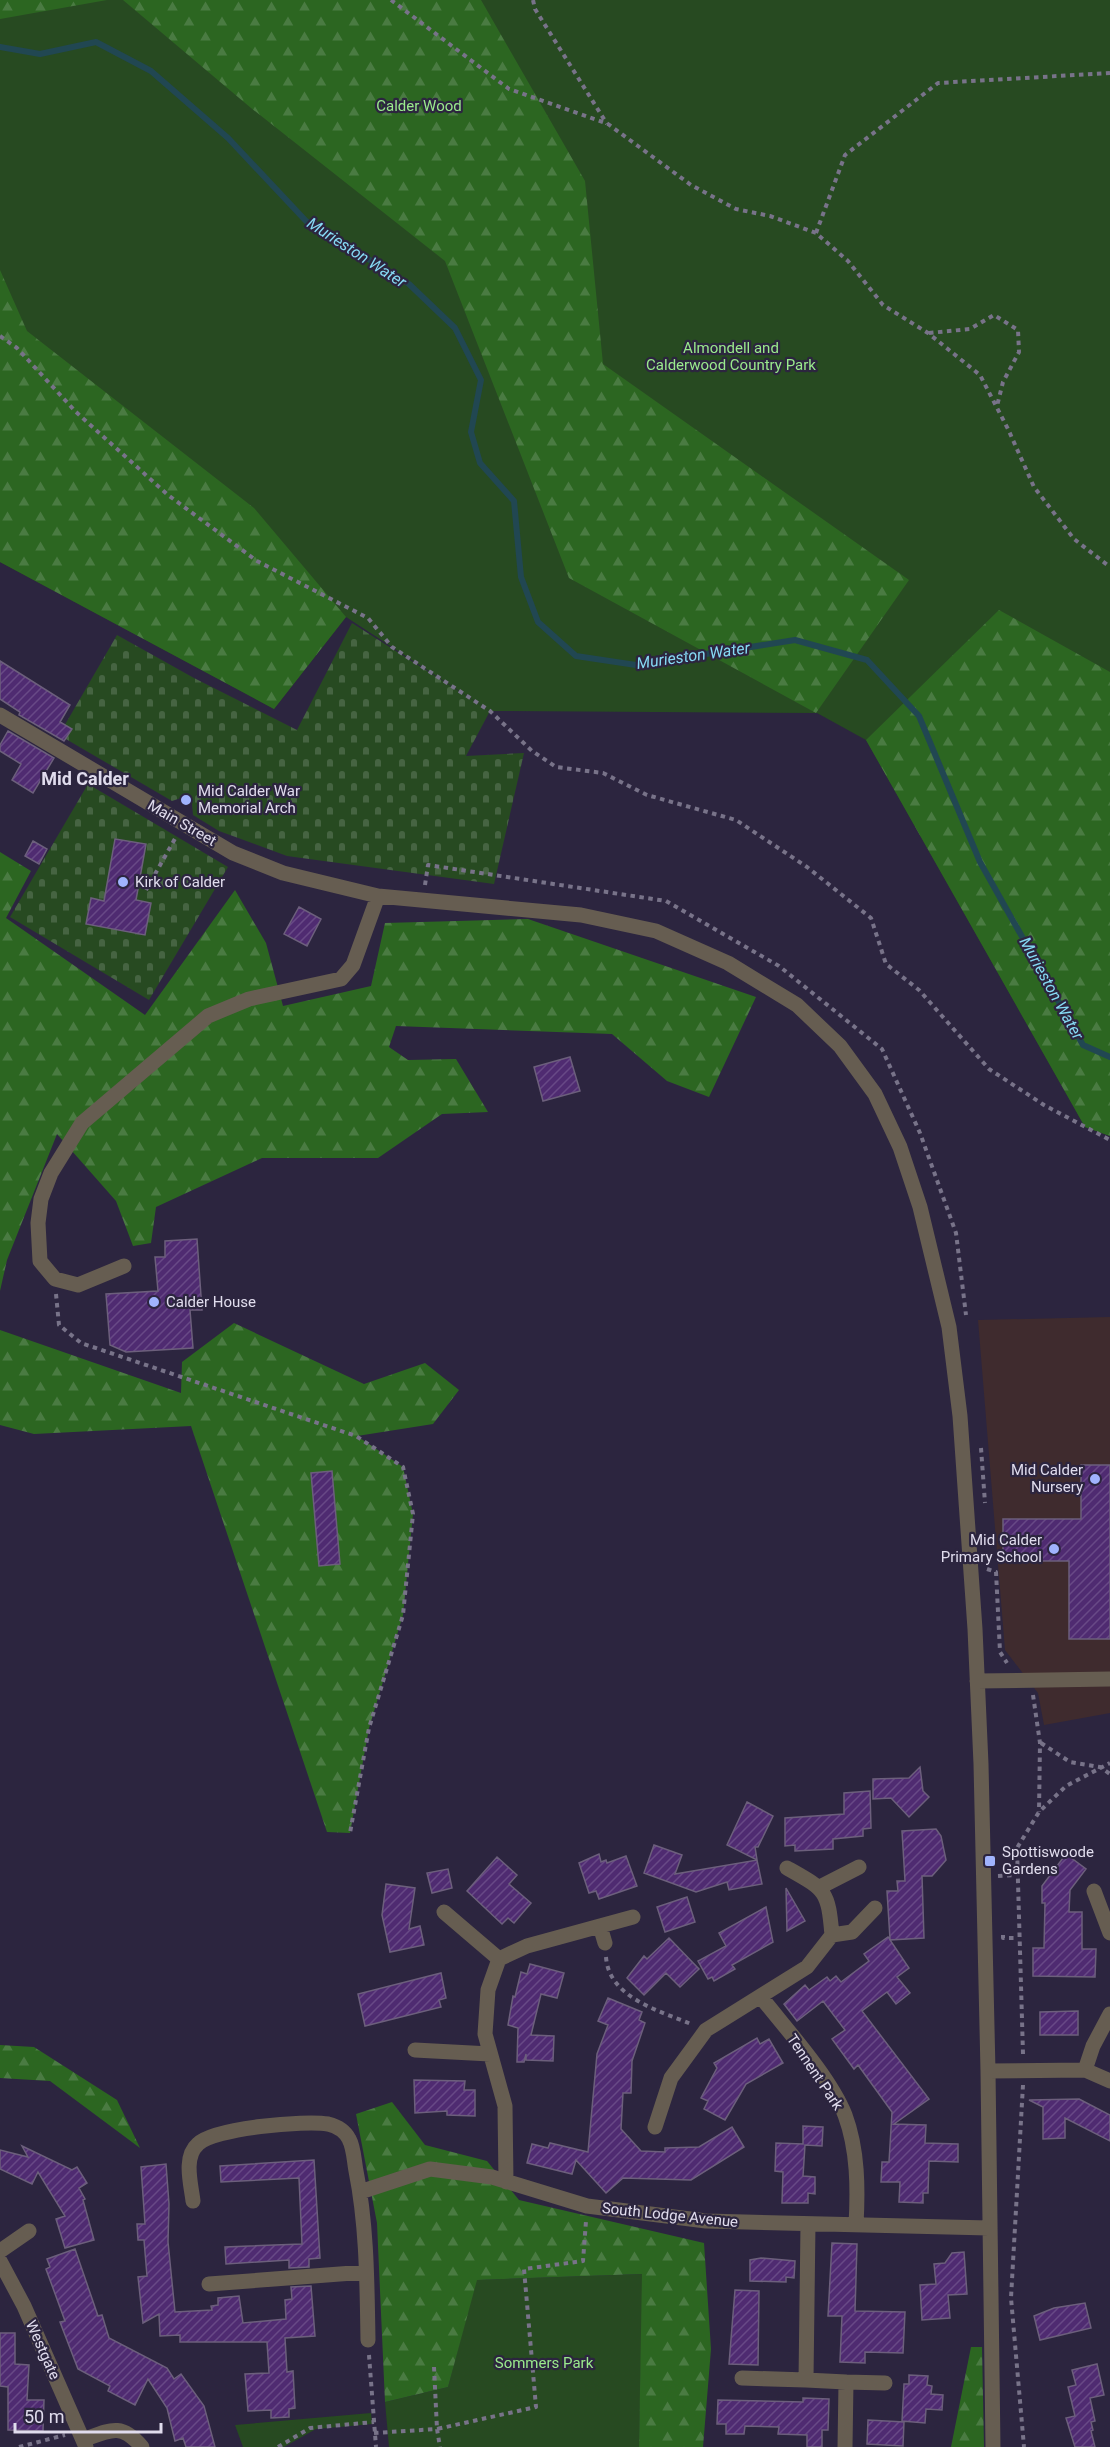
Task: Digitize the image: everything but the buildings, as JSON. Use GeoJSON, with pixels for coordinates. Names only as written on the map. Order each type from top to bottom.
{"type":"FeatureCollection","features":[{"type":"Feature","properties":{"kind":"street","name":"Main Street"},"geometry":{"type":"LineString","coordinates":[[0,715],[233,853],[282,873],[378,897],[581,915],[656,931],[728,963],[797,1005],[840,1046],[875,1094],[900,1147],[920,1207],[949,1327],[960,1416],[977,1681],[988,2071],[993,2447]]}},
{"type":"Feature","properties":{"kind":"street"},"geometry":{"type":"LineString","coordinates":[[124,1266],[78,1285],[55,1279],[40,1261],[38,1223],[41,1199],[51,1173],[82,1123],[208,1016],[249,999],[341,979],[353,965],[378,897]]}},
{"type":"Feature","properties":{"kind":"street"},"geometry":{"type":"LineString","coordinates":[[977,1681],[1110,1679]]}},
{"type":"Feature","properties":{"kind":"street"},"geometry":{"type":"LineString","coordinates":[[820,1887],[859,1867]]}},
{"type":"Feature","properties":{"kind":"street"},"geometry":{"type":"LineString","coordinates":[[655,2127],[670,2078],[706,2030],[807,1967],[832,1935],[830,1909],[820,1887],[787,1868]]}},
{"type":"Feature","properties":{"kind":"street"},"geometry":{"type":"LineString","coordinates":[[1094,1891],[1110,1933]]}},
{"type":"Feature","properties":{"kind":"street"},"geometry":{"type":"LineString","coordinates":[[832,1935],[852,1932],[875,1908]]}},
{"type":"Feature","properties":{"kind":"street"},"geometry":{"type":"LineString","coordinates":[[444,1912],[499,1959]]}},
{"type":"Feature","properties":{"kind":"street"},"geometry":{"type":"LineString","coordinates":[[506,2182],[505,2106],[485,2034],[488,1990],[499,1959],[527,1946],[633,1917]]}},
{"type":"Feature","properties":{"kind":"street"},"geometry":{"type":"LineString","coordinates":[[600,1926],[605,1943]]}},
{"type":"Feature","properties":{"kind":"street","name":"Tennent Park"},"geometry":{"type":"LineString","coordinates":[[761,1997],[815,2065],[845,2115],[858,2177],[856,2225]]}},
{"type":"Feature","properties":{"kind":"street"},"geometry":{"type":"LineString","coordinates":[[1085,2070],[1093,2046],[1110,2014]]}},
{"type":"Feature","properties":{"kind":"street"},"geometry":{"type":"LineString","coordinates":[[415,2050],[490,2054]]}},
{"type":"Feature","properties":{"kind":"street"},"geometry":{"type":"LineString","coordinates":[[988,2071],[1085,2070],[1110,2081]]}},
{"type":"Feature","properties":{"kind":"street"},"geometry":{"type":"LineString","coordinates":[[193,2201],[189,2158],[197,2144],[214,2135],[267,2126],[312,2123],[330,2124],[343,2131],[350,2140],[360,2192],[368,2340]]}},
{"type":"Feature","properties":{"kind":"street","name":"South Lodge Avenue"},"geometry":{"type":"LineString","coordinates":[[360,2192],[430,2169],[492,2176],[586,2206],[706,2221],[989,2228]]}},
{"type":"Feature","properties":{"kind":"street"},"geometry":{"type":"LineString","coordinates":[[806,2380],[808,2224]]}},
{"type":"Feature","properties":{"kind":"street"},"geometry":{"type":"LineString","coordinates":[[0,2251],[29,2232]]}},
{"type":"Feature","properties":{"kind":"street","name":"Westgate"},"geometry":{"type":"LineString","coordinates":[[0,2261],[24,2306],[83,2440]]}},
{"type":"Feature","properties":{"kind":"street"},"geometry":{"type":"LineString","coordinates":[[209,2284],[366,2272]]}},
{"type":"Feature","properties":{"kind":"street"},"geometry":{"type":"LineString","coordinates":[[742,2378],[885,2383]]}},
{"type":"Feature","properties":{"kind":"street"},"geometry":{"type":"LineString","coordinates":[[845,2447],[846,2382]]}},
{"type":"Feature","properties":{"kind":"street"},"geometry":{"type":"LineString","coordinates":[[83,2440],[113,2429],[131,2434],[142,2447]]}},
{"type":"Feature","properties":{"kind":"path"},"geometry":{"type":"LineString","coordinates":[[391,0],[509,89],[608,124],[691,185],[736,209],[770,216],[816,232],[848,261],[884,305],[928,333],[980,375],[1034,487],[1074,539],[1110,567]]}},
{"type":"Feature","properties":{"kind":"path"},"geometry":{"type":"LineString","coordinates":[[533,0],[535,9],[608,124]]}},
{"type":"Feature","properties":{"kind":"path"},"geometry":{"type":"LineString","coordinates":[[816,232],[845,155],[938,83],[1110,73]]}},
{"type":"Feature","properties":{"kind":"path"},"geometry":{"type":"LineString","coordinates":[[928,333],[970,329],[994,315],[1018,330],[1019,352],[1004,382],[996,407]]}},
{"type":"Feature","properties":{"kind":"path"},"geometry":{"type":"LineString","coordinates":[[0,336],[17,348],[76,412],[168,495],[256,561],[368,618],[392,647],[490,711],[531,751],[556,767],[603,773],[647,795],[736,820],[807,867],[871,918],[886,964],[919,990],[989,1069],[1044,1105],[1110,1140]]}},
{"type":"Feature","properties":{"kind":"path"},"geometry":{"type":"LineString","coordinates":[[146,890],[177,839],[165,814]]}},
{"type":"Feature","properties":{"kind":"path"},"geometry":{"type":"LineString","coordinates":[[424,901],[428,865],[666,901],[779,966],[882,1049],[920,1133],[956,1233],[967,1324]]}},
{"type":"Feature","properties":{"kind":"path"},"geometry":{"type":"LineString","coordinates":[[55,1279],[59,1325],[81,1343],[356,1436],[403,1467],[412,1514],[403,1615],[369,1728],[350,1833]]}},
{"type":"Feature","properties":{"kind":"path"},"geometry":{"type":"LineString","coordinates":[[980,1437],[985,1482],[985,1514]]}},
{"type":"Feature","properties":{"kind":"path"},"geometry":{"type":"LineString","coordinates":[[985,1558],[985,1568]]}},
{"type":"Feature","properties":{"kind":"path"},"geometry":{"type":"LineString","coordinates":[[1040,1743],[1070,1762],[1100,1767],[1110,1774]]}},
{"type":"Feature","properties":{"kind":"path"},"geometry":{"type":"LineString","coordinates":[[1005,1876],[1016,1875]]}},
{"type":"Feature","properties":{"kind":"path"},"geometry":{"type":"LineString","coordinates":[[605,1943],[607,1968],[623,1992],[649,2007],[706,2030]]}},
{"type":"Feature","properties":{"kind":"path"},"geometry":{"type":"LineString","coordinates":[[374,2433],[437,2429],[536,2407],[524,2269],[583,2261],[586,2206]]}},
{"type":"Feature","properties":{"kind":"path"},"geometry":{"type":"LineString","coordinates":[[368,2340],[376,2447]]}},
{"type":"Feature","properties":{"kind":"path"},"geometry":{"type":"LineString","coordinates":[[434,2367],[440,2447]]}},
{"type":"Feature","properties":{"kind":"path"},"geometry":{"type":"LineString","coordinates":[[278,2447],[310,2428],[374,2422]]}},
{"type":"Feature","properties":{"kind":"path"},"geometry":{"type":"LineString","coordinates":[[20,2447],[83,2440]]}},
{"type":"Feature","properties":{"kind":"shaded area","name":"Mid Calder Primary School"},"geometry":{"type":"Polygon","coordinates":[[[1110,1317],[1110,1713],[1044,1725],[1038,1693],[1005,1650],[978,1320],[1110,1317]]]}},
{"type":"Feature","properties":{"kind":"green space","name":"Almondell and Calderwood Country Park"},"geometry":{"type":"Polygon","coordinates":[[[0,0],[1110,0],[1110,1136],[1085,1127],[866,740],[817,713],[490,711],[346,617],[274,709],[0,562],[0,0]]]}},
{"type":"Feature","properties":{"kind":"green space"},"geometry":{"type":"Polygon","coordinates":[[[0,0],[107,0],[0,19],[0,0]]]}},
{"type":"Feature","properties":{"kind":"green space","name":"Calder Wood"},"geometry":{"type":"Polygon","coordinates":[[[123,0],[481,0],[585,181],[603,364],[909,580],[816,713],[569,578],[445,261],[251,108],[123,0]]]}},
{"type":"Feature","properties":{"kind":"green space"},"geometry":{"type":"Polygon","coordinates":[[[0,270],[27,331],[254,508],[346,617],[274,709],[0,562],[0,270]]]}},
{"type":"Feature","properties":{"kind":"green space"},"geometry":{"type":"Polygon","coordinates":[[[999,610],[1110,672],[1110,1136],[1085,1127],[866,740],[999,610]]]}},
{"type":"Feature","properties":{"kind":"green space"},"geometry":{"type":"Polygon","coordinates":[[[352,623],[490,711],[466,756],[524,753],[494,884],[287,856],[219,831],[193,815],[192,804],[181,798],[172,801],[59,735],[117,635],[194,678],[297,730],[352,623]]]}},
{"type":"Feature","properties":{"kind":"green space"},"geometry":{"type":"Polygon","coordinates":[[[88,784],[228,867],[149,1000],[10,917],[88,784]]]}},
{"type":"Feature","properties":{"kind":"green space"},"geometry":{"type":"Polygon","coordinates":[[[0,852],[31,871],[6,918],[145,1015],[235,890],[266,943],[283,1006],[371,986],[385,923],[528,919],[756,997],[709,1097],[667,1081],[612,1034],[396,1026],[389,1047],[408,1060],[456,1059],[488,1112],[442,1114],[378,1158],[262,1158],[156,1207],[151,1243],[133,1246],[116,1201],[57,1134],[7,1260],[0,1291],[0,852]]]}},
{"type":"Feature","properties":{"kind":"green space"},"geometry":{"type":"Polygon","coordinates":[[[234,1323],[364,1384],[425,1363],[459,1390],[433,1424],[357,1436],[403,1467],[413,1514],[403,1615],[369,1728],[350,1833],[327,1832],[191,1426],[34,1434],[0,1425],[0,1330],[181,1393],[182,1362],[234,1323]]]}},
{"type":"Feature","properties":{"kind":"green space"},"geometry":{"type":"Polygon","coordinates":[[[0,2045],[34,2047],[117,2100],[140,2148],[50,2081],[0,2078],[0,2045]]]}},
{"type":"Feature","properties":{"kind":"green space"},"geometry":{"type":"Polygon","coordinates":[[[392,2102],[425,2145],[487,2161],[519,2200],[704,2243],[711,2349],[703,2447],[639,2447],[642,2274],[477,2280],[448,2387],[385,2402],[377,2223],[356,2114],[392,2102]]]}},
{"type":"Feature","properties":{"kind":"green space","name":"Sommers Park"},"geometry":{"type":"Polygon","coordinates":[[[643,2274],[639,2447],[389,2447],[385,2402],[448,2387],[476,2280],[643,2274]]]}},
{"type":"Feature","properties":{"kind":"green space"},"geometry":{"type":"Polygon","coordinates":[[[971,2347],[982,2347],[984,2447],[951,2447],[971,2347]]]}},
{"type":"Feature","properties":{"kind":"green space"},"geometry":{"type":"Polygon","coordinates":[[[371,2413],[372,2424],[316,2429],[284,2447],[243,2447],[235,2425],[371,2413]]]}},
{"type":"Feature","properties":{"kind":"waterway","name":"Murieston Water"},"geometry":{"type":"LineString","coordinates":[[0,47],[40,54],[96,42],[151,71],[228,138],[306,221],[409,284],[455,328],[481,380],[471,432],[480,463],[514,501],[521,577],[538,622],[576,656],[636,665],[795,640],[867,660],[919,716],[980,862],[1083,1045],[1110,1057]]}},
{"type":"Feature","properties":{"kind":"place","name":"Mid Calder War Memorial Arch"},"geometry":{"type":"Point","coordinates":[186,800]}},
{"type":"Feature","properties":{"kind":"place","name":"Kirk of Calder"},"geometry":{"type":"Point","coordinates":[123,882]}},
{"type":"Feature","properties":{"kind":"place","name":"Calder House"},"geometry":{"type":"Point","coordinates":[154,1302]}},
{"type":"Feature","properties":{"kind":"place","name":"Mid Calder Nursery"},"geometry":{"type":"Point","coordinates":[1095,1479]}},
{"type":"Feature","properties":{"kind":"place","name":"Mid Calder Primary School"},"geometry":{"type":"Point","coordinates":[1054,1549]}},
{"type":"Feature","properties":{"kind":"place","name":"Spottiswoode Gardens"},"geometry":{"type":"Point","coordinates":[990,1861]}},
{"type":"Feature","properties":{"kind":"district","name":"Mid Calder"},"geometry":{"type":"Point","coordinates":[85,779]}}]}
